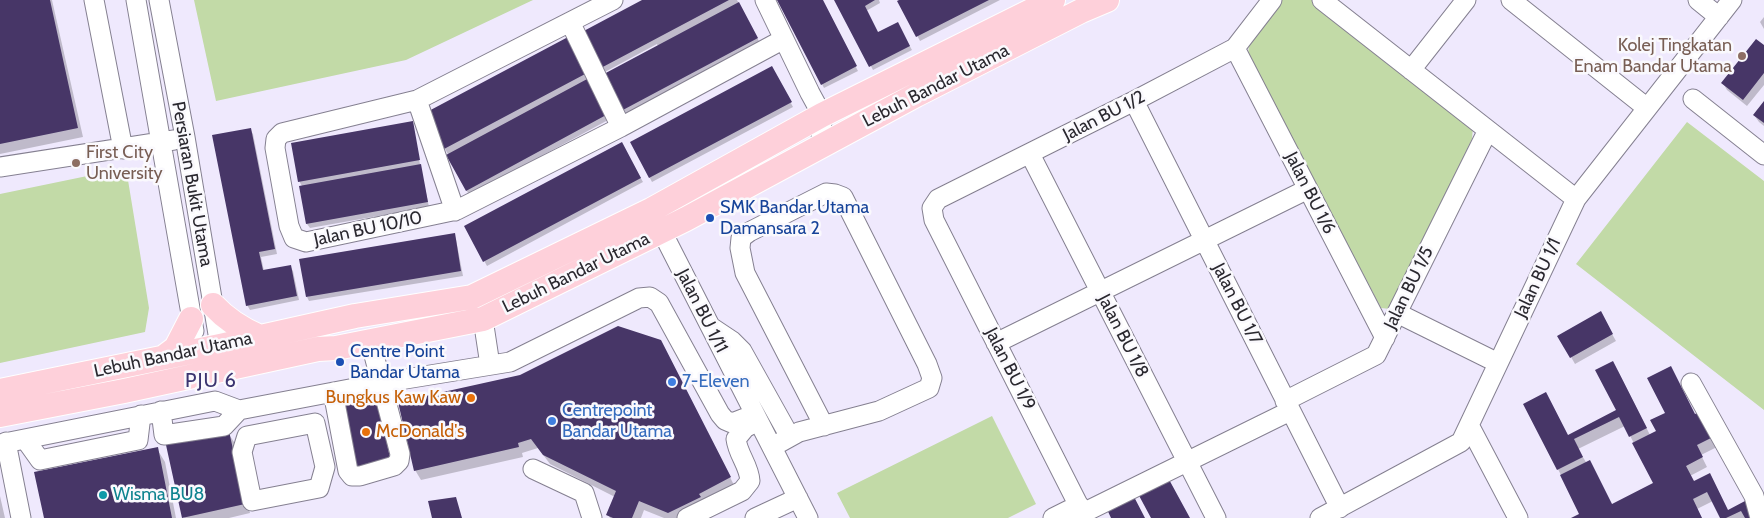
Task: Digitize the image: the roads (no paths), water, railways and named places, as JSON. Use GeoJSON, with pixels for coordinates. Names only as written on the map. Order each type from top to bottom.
{"type":"FeatureCollection","features":[{"type":"Feature","properties":{"kind":"main road","name":"Lebuh Bandar Utama"},"geometry":{"type":"LineString","coordinates":[[5,414],[201,374],[213,355],[260,337],[355,316],[472,297],[651,210],[822,115],[1053,0]]}},
{"type":"Feature","properties":{"kind":"main road","name":"Lebuh Bandar Utama"},"geometry":{"type":"LineString","coordinates":[[0,390],[164,357],[336,348],[483,318],[662,231],[851,130],[1081,11],[1107,0]]}},
{"type":"Feature","properties":{"kind":"main road"},"geometry":{"type":"LineString","coordinates":[[213,305],[223,316],[260,337]]}},
{"type":"Feature","properties":{"kind":"main road"},"geometry":{"type":"LineString","coordinates":[[164,357],[176,348],[192,319]]}},
{"type":"Feature","properties":{"kind":"street"},"geometry":{"type":"LineString","coordinates":[[94,0],[122,145]]}},
{"type":"Feature","properties":{"kind":"street","name":"Persiaran Bukit Utama"},"geometry":{"type":"LineString","coordinates":[[136,0],[192,319],[213,355]]}},
{"type":"Feature","properties":{"kind":"street","name":"Persiaran Bukit Utama"},"geometry":{"type":"LineString","coordinates":[[159,0],[185,137],[213,305],[213,355]]}},
{"type":"Feature","properties":{"kind":"street","name":"Jalan BU 10/10"},"geometry":{"type":"LineString","coordinates":[[613,0],[417,100],[282,133],[276,139],[275,148],[289,226],[294,238],[306,242],[455,211],[621,127],[784,40]]}},
{"type":"Feature","properties":{"kind":"street"},"geometry":{"type":"LineString","coordinates":[[765,0],[822,115],[821,146]]}},
{"type":"Feature","properties":{"kind":"street","name":"Jalan BU 1/2"},"geometry":{"type":"LineString","coordinates":[[934,220],[932,208],[938,199],[1030,154],[1235,48],[1272,0]]}},
{"type":"Feature","properties":{"kind":"street"},"geometry":{"type":"LineString","coordinates":[[1322,0],[1576,199]]}},
{"type":"Feature","properties":{"kind":"street"},"geometry":{"type":"LineString","coordinates":[[1411,70],[1466,0]]}},
{"type":"Feature","properties":{"kind":"street"},"geometry":{"type":"LineString","coordinates":[[1511,0],[1647,108]]}},
{"type":"Feature","properties":{"kind":"street"},"geometry":{"type":"LineString","coordinates":[[1698,0],[1719,16]]}},
{"type":"Feature","properties":{"kind":"street","name":"Jalan BU 1/1"},"geometry":{"type":"LineString","coordinates":[[1320,518],[1461,442],[1576,199],[1732,0]]}},
{"type":"Feature","properties":{"kind":"street"},"geometry":{"type":"LineString","coordinates":[[570,22],[621,127]]}},
{"type":"Feature","properties":{"kind":"street","name":"Jalan BU 1/6"},"geometry":{"type":"LineString","coordinates":[[1235,48],[1385,338]]}},
{"type":"Feature","properties":{"kind":"street"},"geometry":{"type":"LineString","coordinates":[[1693,99],[1764,156]]}},
{"type":"Feature","properties":{"kind":"street"},"geometry":{"type":"LineString","coordinates":[[417,100],[455,211]]}},
{"type":"Feature","properties":{"kind":"street","name":"Jalan BU 1/7"},"geometry":{"type":"LineString","coordinates":[[1134,101],[1340,508]]}},
{"type":"Feature","properties":{"kind":"street"},"geometry":{"type":"LineString","coordinates":[[822,115],[851,130]]}},
{"type":"Feature","properties":{"kind":"street","name":"Jalan BU 1/5"},"geometry":{"type":"LineString","coordinates":[[1053,518],[1082,512],[1187,462],[1376,355],[1488,130]]}},
{"type":"Feature","properties":{"kind":"street"},"geometry":{"type":"LineString","coordinates":[[0,167],[160,138],[185,137]]}},
{"type":"Feature","properties":{"kind":"street","name":"Jalan BU 1/8"},"geometry":{"type":"LineString","coordinates":[[1030,154],[1216,518]]}},
{"type":"Feature","properties":{"kind":"street"},"geometry":{"type":"LineString","coordinates":[[996,343],[1308,189]]}},
{"type":"Feature","properties":{"kind":"street"},"geometry":{"type":"LineString","coordinates":[[772,448],[799,432],[824,426],[879,411],[929,388],[932,378],[927,364],[843,197],[835,194],[826,194],[749,232],[741,238],[740,248],[745,273],[824,426]]}},
{"type":"Feature","properties":{"kind":"street","name":"Jalan BU 1/11"},"geometry":{"type":"LineString","coordinates":[[651,210],[808,518]]}},
{"type":"Feature","properties":{"kind":"street","name":"Jalan BU 1/9"},"geometry":{"type":"LineString","coordinates":[[934,220],[1082,512]]}},
{"type":"Feature","properties":{"kind":"street"},"geometry":{"type":"LineString","coordinates":[[2,443],[215,401],[239,410],[381,383],[510,362],[639,298],[650,297],[659,302],[725,420],[732,423],[756,418]]}},
{"type":"Feature","properties":{"kind":"street"},"geometry":{"type":"LineString","coordinates":[[1397,313],[1498,363]]}},
{"type":"Feature","properties":{"kind":"street"},"geometry":{"type":"LineString","coordinates":[[483,318],[490,365]]}},
{"type":"Feature","properties":{"kind":"street"},"geometry":{"type":"LineString","coordinates":[[710,326],[732,341],[742,351],[790,437]]}},
{"type":"Feature","properties":{"kind":"street"},"geometry":{"type":"LineString","coordinates":[[333,392],[348,471],[352,476],[360,476],[394,466],[399,461],[400,454],[370,340]]}},
{"type":"Feature","properties":{"kind":"street"},"geometry":{"type":"LineString","coordinates":[[1691,383],[1754,496],[1760,518]]}},
{"type":"Feature","properties":{"kind":"street"},"geometry":{"type":"LineString","coordinates":[[124,391],[148,414],[164,435],[224,426],[239,410]]}},
{"type":"Feature","properties":{"kind":"street"},"geometry":{"type":"LineString","coordinates":[[301,398],[308,424]]}},
{"type":"Feature","properties":{"kind":"street"},"geometry":{"type":"LineString","coordinates":[[5,414],[2,443],[20,518]]}},
{"type":"Feature","properties":{"kind":"street"},"geometry":{"type":"LineString","coordinates":[[687,518],[742,491],[750,481],[749,470],[737,448],[736,439],[756,418]]}},
{"type":"Feature","properties":{"kind":"street"},"geometry":{"type":"LineString","coordinates":[[314,423],[325,467],[319,488],[252,501],[242,452],[247,436],[308,424],[314,423]]}},
{"type":"Feature","properties":{"kind":"street"},"geometry":{"type":"LineString","coordinates":[[1469,425],[1518,518]]}},
{"type":"Feature","properties":{"kind":"street"},"geometry":{"type":"LineString","coordinates":[[533,469],[584,493],[592,518]]}},
{"type":"Feature","properties":{"kind":"street"},"geometry":{"type":"LineString","coordinates":[[755,518],[798,498]]}},
{"type":"Feature","properties":{"kind":"place","name":"Kolej Tingkatan Enam Bandar Utama"},"geometry":{"type":"Point","coordinates":[1742,56]}},
{"type":"Feature","properties":{"kind":"place","name":"First City University"},"geometry":{"type":"Point","coordinates":[76,163]}},
{"type":"Feature","properties":{"kind":"place","name":"SMK Bandar Utama Damansara 2"},"geometry":{"type":"Point","coordinates":[710,218]}},
{"type":"Feature","properties":{"kind":"place","name":"Centre Point Bandar Utama"},"geometry":{"type":"Point","coordinates":[340,362]}},
{"type":"Feature","properties":{"kind":"place","name":"7-Eleven"},"geometry":{"type":"Point","coordinates":[672,382]}},
{"type":"Feature","properties":{"kind":"place","name":"Bungkus Kaw Kaw"},"geometry":{"type":"Point","coordinates":[471,398]}},
{"type":"Feature","properties":{"kind":"place","name":"Centrepoint Bandar Utama"},"geometry":{"type":"Point","coordinates":[552,421]}},
{"type":"Feature","properties":{"kind":"place","name":"McDonald's"},"geometry":{"type":"Point","coordinates":[366,432]}},
{"type":"Feature","properties":{"kind":"place","name":"Wisma BU8"},"geometry":{"type":"Point","coordinates":[103,495]}},
{"type":"Feature","properties":{"kind":"district","name":"PJU 6"},"geometry":{"type":"Point","coordinates":[211,381]}}]}
